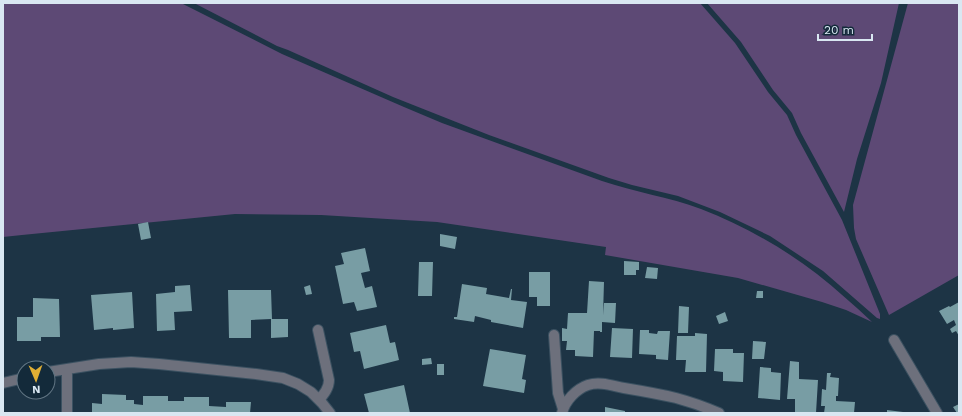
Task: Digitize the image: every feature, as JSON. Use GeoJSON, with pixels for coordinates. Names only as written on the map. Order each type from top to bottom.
{"type":"FeatureCollection","features":[{"type":"Feature","properties":{"kind":"street"},"geometry":{"type":"LineString","coordinates":[[318,330],[329,380],[326,391],[319,400]]}},
{"type":"Feature","properties":{"kind":"street"},"geometry":{"type":"LineString","coordinates":[[554,335],[558,393],[562,411]]}},
{"type":"Feature","properties":{"kind":"street"},"geometry":{"type":"LineString","coordinates":[[894,340],[937,413]]}},
{"type":"Feature","properties":{"kind":"street"},"geometry":{"type":"LineString","coordinates":[[56,370],[99,364],[131,362],[283,378],[298,384],[311,392],[330,413]]}},
{"type":"Feature","properties":{"kind":"street"},"geometry":{"type":"LineString","coordinates":[[67,368],[68,413]]}},
{"type":"Feature","properties":{"kind":"street"},"geometry":{"type":"LineString","coordinates":[[3,383],[16,380]]}},
{"type":"Feature","properties":{"kind":"street"},"geometry":{"type":"LineString","coordinates":[[562,411],[567,401],[573,394],[588,385],[599,384],[676,398],[697,404],[719,413]]}},
{"type":"Feature","properties":{"kind":"shaded area"},"geometry":{"type":"Polygon","coordinates":[[[3,3],[181,3],[282,54],[442,123],[602,181],[689,205],[732,222],[761,237],[804,264],[872,322],[846,310],[822,302],[738,278],[605,255],[606,247],[437,222],[321,215],[235,214],[3,237],[3,3]]]}},
{"type":"Feature","properties":{"kind":"shaded area"},"geometry":{"type":"Polygon","coordinates":[[[194,3],[700,3],[735,43],[768,92],[787,115],[796,135],[842,220],[880,314],[880,319],[823,271],[770,236],[720,212],[678,196],[609,178],[489,135],[393,97],[277,46],[194,3]]]}},
{"type":"Feature","properties":{"kind":"shaded area"},"geometry":{"type":"Polygon","coordinates":[[[707,3],[899,3],[881,83],[857,159],[844,212],[801,133],[792,113],[773,90],[741,42],[707,3]]]}},
{"type":"Feature","properties":{"kind":"shaded area"},"geometry":{"type":"Polygon","coordinates":[[[908,3],[959,3],[959,275],[889,315],[856,239],[853,205],[908,3]]]}},
{"type":"Feature","properties":{"kind":"building"},"geometry":{"type":"Polygon","coordinates":[[[148,222],[151,238],[141,240],[138,224],[148,222]]]}},
{"type":"Feature","properties":{"kind":"building"},"geometry":{"type":"Polygon","coordinates":[[[440,234],[457,237],[455,249],[440,246],[440,234]]]}},
{"type":"Feature","properties":{"kind":"building"},"geometry":{"type":"Polygon","coordinates":[[[365,248],[370,271],[361,273],[365,288],[372,286],[377,307],[357,311],[354,302],[343,304],[335,266],[344,264],[341,253],[365,248]]]}},
{"type":"Feature","properties":{"kind":"building"},"geometry":{"type":"Polygon","coordinates":[[[624,261],[639,262],[639,270],[636,270],[636,275],[624,275],[624,261]]]}},
{"type":"Feature","properties":{"kind":"building"},"geometry":{"type":"Polygon","coordinates":[[[419,262],[433,262],[432,296],[418,296],[419,262]]]}},
{"type":"Feature","properties":{"kind":"building"},"geometry":{"type":"Polygon","coordinates":[[[647,267],[658,268],[657,279],[645,278],[647,267]]]}},
{"type":"Feature","properties":{"kind":"building"},"geometry":{"type":"Polygon","coordinates":[[[529,272],[550,272],[550,306],[537,306],[537,297],[529,297],[529,272]]]}},
{"type":"Feature","properties":{"kind":"building"},"geometry":{"type":"Polygon","coordinates":[[[589,281],[604,282],[603,315],[604,303],[616,303],[615,323],[602,322],[602,332],[594,331],[593,357],[575,356],[575,350],[566,350],[567,341],[562,341],[562,328],[567,329],[568,313],[587,313],[589,281]]]}},
{"type":"Feature","properties":{"kind":"building"},"geometry":{"type":"Polygon","coordinates":[[[462,284],[487,288],[486,294],[509,298],[512,289],[511,300],[527,302],[523,328],[491,322],[491,320],[475,316],[474,322],[454,319],[454,317],[457,317],[462,284]]]}},
{"type":"Feature","properties":{"kind":"building"},"geometry":{"type":"Polygon","coordinates":[[[190,285],[192,311],[174,312],[175,330],[157,331],[156,294],[175,292],[175,286],[190,285]]]}},
{"type":"Feature","properties":{"kind":"building"},"geometry":{"type":"Polygon","coordinates":[[[310,285],[312,294],[306,295],[304,287],[310,285]]]}},
{"type":"Feature","properties":{"kind":"building"},"geometry":{"type":"Polygon","coordinates":[[[228,290],[271,290],[272,319],[288,319],[288,337],[271,338],[271,319],[251,320],[251,338],[229,338],[228,290]]]}},
{"type":"Feature","properties":{"kind":"building"},"geometry":{"type":"Polygon","coordinates":[[[757,291],[763,291],[763,298],[756,298],[757,291]]]}},
{"type":"Feature","properties":{"kind":"building"},"geometry":{"type":"Polygon","coordinates":[[[132,292],[134,328],[94,330],[91,295],[132,292]]]}},
{"type":"Feature","properties":{"kind":"building"},"geometry":{"type":"Polygon","coordinates":[[[33,298],[59,299],[60,337],[41,337],[41,341],[17,341],[17,317],[33,317],[33,298]]]}},
{"type":"Feature","properties":{"kind":"building"},"geometry":{"type":"Polygon","coordinates":[[[959,302],[959,336],[956,331],[952,333],[950,329],[956,325],[954,320],[947,324],[939,311],[959,302]]]}},
{"type":"Feature","properties":{"kind":"building"},"geometry":{"type":"Polygon","coordinates":[[[679,306],[689,307],[688,333],[678,333],[679,306]]]}},
{"type":"Feature","properties":{"kind":"building"},"geometry":{"type":"Polygon","coordinates":[[[725,312],[728,321],[719,324],[716,316],[725,312]]]}},
{"type":"Feature","properties":{"kind":"building"},"geometry":{"type":"Polygon","coordinates":[[[386,325],[390,343],[395,342],[399,360],[364,369],[360,351],[354,352],[350,333],[386,325]]]}},
{"type":"Feature","properties":{"kind":"building"},"geometry":{"type":"Polygon","coordinates":[[[612,328],[633,329],[632,358],[610,357],[612,328]]]}},
{"type":"Feature","properties":{"kind":"building"},"geometry":{"type":"Polygon","coordinates":[[[640,330],[649,330],[649,333],[657,334],[658,331],[670,331],[668,360],[656,359],[656,355],[639,354],[640,330]]]}},
{"type":"Feature","properties":{"kind":"building"},"geometry":{"type":"Polygon","coordinates":[[[695,333],[707,334],[706,372],[685,372],[686,360],[676,360],[677,336],[695,336],[695,333]]]}},
{"type":"Feature","properties":{"kind":"building"},"geometry":{"type":"Polygon","coordinates":[[[753,341],[766,342],[764,359],[752,359],[753,341]]]}},
{"type":"Feature","properties":{"kind":"building"},"geometry":{"type":"Polygon","coordinates":[[[490,349],[526,355],[522,379],[526,380],[524,393],[483,386],[490,349]]]}},
{"type":"Feature","properties":{"kind":"building"},"geometry":{"type":"Polygon","coordinates":[[[715,349],[733,349],[733,353],[744,353],[743,382],[723,381],[723,372],[714,371],[715,349]]]}},
{"type":"Feature","properties":{"kind":"building"},"geometry":{"type":"Polygon","coordinates":[[[431,358],[432,364],[422,365],[422,359],[431,358]]]}},
{"type":"Feature","properties":{"kind":"building"},"geometry":{"type":"Polygon","coordinates":[[[790,361],[799,362],[799,379],[818,380],[816,413],[795,413],[795,399],[787,399],[790,361]]]}},
{"type":"Feature","properties":{"kind":"building"},"geometry":{"type":"Polygon","coordinates":[[[437,364],[444,364],[444,375],[437,375],[437,364]]]}},
{"type":"Feature","properties":{"kind":"building"},"geometry":{"type":"Polygon","coordinates":[[[760,367],[771,368],[771,372],[781,373],[780,400],[758,398],[760,367]]]}},
{"type":"Feature","properties":{"kind":"building"},"geometry":{"type":"Polygon","coordinates":[[[827,373],[831,373],[830,377],[839,378],[838,396],[836,396],[836,401],[855,402],[854,413],[824,413],[825,406],[821,406],[822,389],[826,390],[827,373]]]}},
{"type":"Feature","properties":{"kind":"building"},"geometry":{"type":"Polygon","coordinates":[[[404,385],[410,413],[369,413],[364,394],[404,385]]]}},
{"type":"Feature","properties":{"kind":"building"},"geometry":{"type":"Polygon","coordinates":[[[102,394],[126,395],[126,400],[134,400],[134,404],[143,405],[143,396],[168,396],[168,401],[184,401],[184,397],[209,397],[209,406],[226,407],[226,402],[251,402],[250,413],[92,413],[92,403],[102,404],[102,394]]]}},
{"type":"Feature","properties":{"kind":"building"},"geometry":{"type":"Polygon","coordinates":[[[959,404],[959,413],[957,413],[953,407],[959,404]]]}},
{"type":"Feature","properties":{"kind":"building"},"geometry":{"type":"Polygon","coordinates":[[[605,407],[625,411],[625,413],[605,413],[605,407]]]}},
{"type":"Feature","properties":{"kind":"building"},"geometry":{"type":"Polygon","coordinates":[[[887,410],[903,412],[903,413],[887,413],[887,410]]]}}]}
